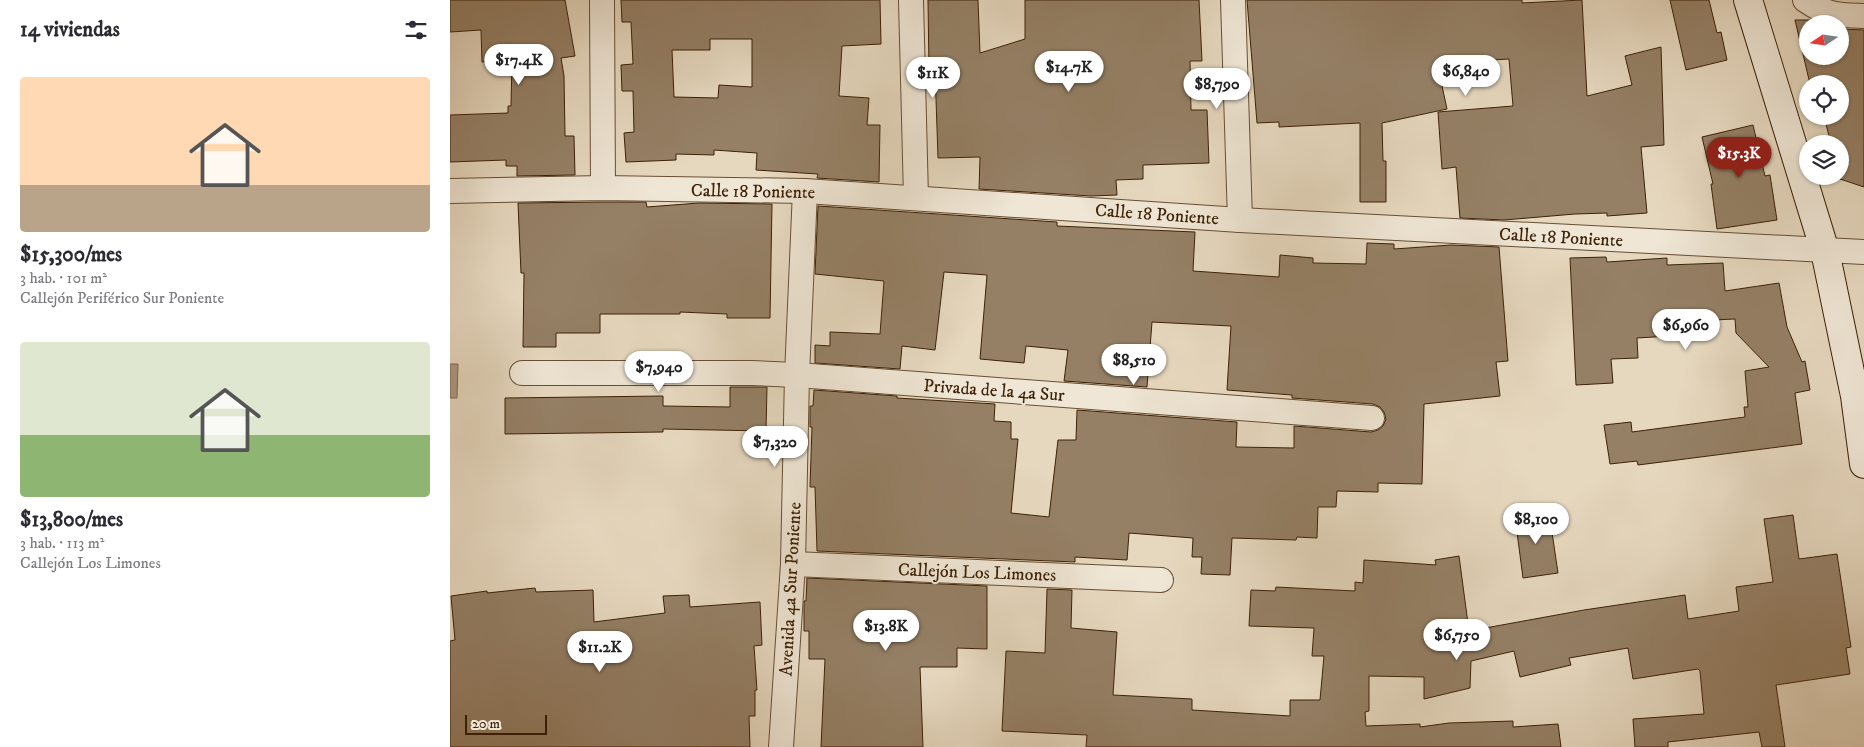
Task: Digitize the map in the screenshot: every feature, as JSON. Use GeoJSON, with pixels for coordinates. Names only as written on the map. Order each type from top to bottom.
{"type":"FeatureCollection","features":[{"type":"Feature","properties":{"kind":"main road"},"geometry":{"type":"LineString","coordinates":[[1748,0],[1825,251],[1854,396],[1864,464]]}},
{"type":"Feature","properties":{"kind":"street"},"geometry":{"type":"LineString","coordinates":[[602,0],[603,188]]}},
{"type":"Feature","properties":{"kind":"street"},"geometry":{"type":"LineString","coordinates":[[911,0],[916,198]]}},
{"type":"Feature","properties":{"kind":"street"},"geometry":{"type":"LineString","coordinates":[[1233,0],[1240,220]]}},
{"type":"Feature","properties":{"kind":"street"},"geometry":{"type":"LineString","coordinates":[[1805,0],[1824,12],[1864,16]]}},
{"type":"Feature","properties":{"kind":"street","name":"Calle 18 Poniente"},"geometry":{"type":"LineString","coordinates":[[450,191],[603,188],[805,192],[1240,220],[1864,252]]}},
{"type":"Feature","properties":{"kind":"street","name":"Avenida 4a Sur Poniente"},"geometry":{"type":"LineString","coordinates":[[781,747],[793,564],[797,375],[805,192]]}},
{"type":"Feature","properties":{"kind":"street","name":"Privada de la 4a Sur"},"geometry":{"type":"LineString","coordinates":[[522,373],[752,373],[797,375],[1372,418]]}},
{"type":"Feature","properties":{"kind":"street","name":"Callejón Los Limones"},"geometry":{"type":"LineString","coordinates":[[793,564],[1161,580]]}},
{"type":"Feature","properties":{"kind":"shaded area"},"geometry":{"type":"Polygon","coordinates":[[[450,364],[458,364],[457,398],[450,398],[450,364]]]}},
{"type":"Feature","properties":{"kind":"building"},"geometry":{"type":"Polygon","coordinates":[[[450,0],[565,0],[575,56],[561,58],[564,76],[565,136],[574,136],[575,175],[517,176],[517,166],[506,166],[506,160],[450,162],[450,115],[508,113],[508,106],[511,106],[512,60],[482,62],[481,30],[450,32],[450,0]]]}},
{"type":"Feature","properties":{"kind":"building"},"geometry":{"type":"Polygon","coordinates":[[[621,0],[880,0],[881,44],[842,46],[839,96],[869,98],[867,125],[880,125],[879,182],[817,178],[818,174],[756,170],[757,153],[714,150],[714,155],[676,154],[676,160],[626,162],[624,133],[634,132],[633,91],[622,91],[621,65],[633,64],[631,22],[622,22],[621,0]],[[710,39],[710,50],[672,50],[674,97],[718,98],[719,85],[752,87],[752,39],[710,39]]]}},
{"type":"Feature","properties":{"kind":"building"},"geometry":{"type":"Polygon","coordinates":[[[928,0],[978,0],[980,53],[1025,39],[1025,0],[1199,0],[1202,61],[1190,61],[1191,110],[1207,110],[1209,163],[1143,165],[1143,179],[1116,180],[1117,195],[1091,196],[979,189],[980,157],[938,158],[935,70],[929,70],[928,0]]]}},
{"type":"Feature","properties":{"kind":"building"},"geometry":{"type":"Polygon","coordinates":[[[1247,0],[1522,0],[1522,3],[1582,0],[1587,96],[1632,85],[1625,56],[1661,47],[1664,145],[1641,147],[1647,213],[1607,216],[1607,213],[1575,214],[1504,220],[1460,218],[1456,167],[1442,169],[1438,112],[1513,106],[1509,59],[1437,63],[1447,109],[1382,123],[1383,161],[1386,161],[1386,202],[1360,202],[1360,123],[1279,127],[1279,122],[1257,123],[1247,0]]]}},
{"type":"Feature","properties":{"kind":"building"},"geometry":{"type":"Polygon","coordinates":[[[1670,0],[1709,0],[1717,33],[1721,32],[1727,60],[1686,70],[1670,0]]]}},
{"type":"Feature","properties":{"kind":"building"},"geometry":{"type":"Polygon","coordinates":[[[1795,20],[1799,20],[1799,37],[1795,20]]]}},
{"type":"Feature","properties":{"kind":"building"},"geometry":{"type":"Polygon","coordinates":[[[1849,29],[1864,30],[1864,187],[1849,182],[1849,135],[1829,135],[1826,125],[1849,125],[1849,75],[1808,75],[1806,65],[1849,65],[1849,29]]]}},
{"type":"Feature","properties":{"kind":"building"},"geometry":{"type":"Polygon","coordinates":[[[1753,125],[1765,176],[1770,175],[1777,220],[1717,229],[1711,184],[1713,184],[1702,137],[1753,125]]]}},
{"type":"Feature","properties":{"kind":"building"},"geometry":{"type":"Polygon","coordinates":[[[646,202],[647,207],[699,203],[772,204],[770,318],[727,318],[727,314],[680,312],[680,314],[600,314],[600,333],[556,333],[556,347],[523,347],[524,273],[521,273],[518,203],[646,202]]]}},
{"type":"Feature","properties":{"kind":"building"},"geometry":{"type":"Polygon","coordinates":[[[818,206],[1057,222],[1057,226],[1195,232],[1193,271],[1279,277],[1280,255],[1313,258],[1313,263],[1366,264],[1367,243],[1394,244],[1394,249],[1451,245],[1499,247],[1508,361],[1496,362],[1500,396],[1424,404],[1422,484],[1378,483],[1378,492],[1337,491],[1336,507],[1318,507],[1317,538],[1297,537],[1296,540],[1232,538],[1230,575],[1201,574],[1202,557],[1192,557],[1193,538],[1129,533],[1127,560],[1075,557],[1075,562],[817,551],[815,487],[810,487],[812,427],[810,427],[810,406],[813,406],[814,390],[897,396],[897,398],[995,404],[994,421],[1011,422],[1011,439],[1018,439],[1011,513],[1049,517],[1058,440],[1076,440],[1077,410],[1237,422],[1236,447],[1294,448],[1294,426],[1371,432],[1383,426],[1386,419],[1380,407],[1373,404],[1292,398],[1292,395],[1227,390],[1231,326],[1152,322],[1147,387],[1064,381],[1068,350],[1026,346],[1024,363],[980,359],[987,275],[944,272],[935,350],[902,346],[900,369],[815,363],[815,345],[830,346],[830,332],[880,334],[884,281],[815,274],[818,206]]]}},
{"type":"Feature","properties":{"kind":"building"},"geometry":{"type":"Polygon","coordinates":[[[1606,257],[1607,262],[1667,258],[1667,265],[1723,263],[1725,291],[1779,283],[1787,327],[1802,362],[1805,361],[1810,390],[1795,393],[1802,444],[1638,465],[1637,461],[1610,464],[1604,425],[1631,422],[1632,432],[1745,417],[1744,407],[1748,407],[1745,371],[1769,367],[1736,333],[1735,319],[1669,322],[1670,336],[1637,338],[1638,358],[1611,359],[1613,383],[1576,385],[1570,258],[1606,257]]]}},
{"type":"Feature","properties":{"kind":"building"},"geometry":{"type":"Polygon","coordinates":[[[730,387],[767,387],[766,431],[663,429],[663,432],[505,434],[505,398],[663,396],[663,406],[730,407],[730,387]]]}},
{"type":"Feature","properties":{"kind":"building"},"geometry":{"type":"Polygon","coordinates":[[[1549,512],[1558,573],[1523,578],[1515,517],[1549,512]]]}},
{"type":"Feature","properties":{"kind":"building"},"geometry":{"type":"Polygon","coordinates":[[[1793,515],[1799,559],[1837,554],[1851,647],[1846,648],[1850,674],[1776,685],[1785,747],[1762,747],[1759,732],[1668,742],[1668,747],[1635,747],[1633,719],[1704,714],[1700,671],[1698,669],[1633,679],[1628,648],[1569,658],[1571,665],[1520,677],[1514,651],[1471,661],[1470,688],[1424,699],[1424,677],[1369,676],[1369,711],[1365,712],[1366,726],[1420,724],[1420,727],[1449,723],[1513,721],[1513,727],[1558,724],[1561,747],[1086,747],[1087,735],[1002,731],[1006,651],[1045,653],[1047,589],[1072,590],[1071,628],[1117,632],[1113,695],[1192,699],[1192,710],[1290,716],[1290,700],[1320,700],[1324,656],[1312,656],[1314,628],[1249,626],[1251,590],[1275,591],[1276,587],[1355,591],[1355,582],[1363,583],[1364,560],[1436,565],[1435,560],[1459,556],[1469,631],[1584,610],[1685,595],[1688,619],[1739,611],[1736,587],[1773,582],[1764,519],[1793,515]]]}},
{"type":"Feature","properties":{"kind":"building"},"geometry":{"type":"Polygon","coordinates":[[[807,578],[987,586],[987,649],[957,648],[957,667],[920,667],[923,747],[821,747],[825,659],[809,659],[809,631],[804,631],[804,601],[806,601],[807,578]]]}},
{"type":"Feature","properties":{"kind":"building"},"geometry":{"type":"Polygon","coordinates":[[[535,588],[536,592],[593,590],[594,622],[665,613],[663,596],[689,595],[690,607],[760,602],[762,645],[754,646],[757,690],[755,690],[755,716],[749,716],[750,747],[450,747],[450,641],[455,640],[451,596],[487,591],[487,593],[535,588]]]}}]}
